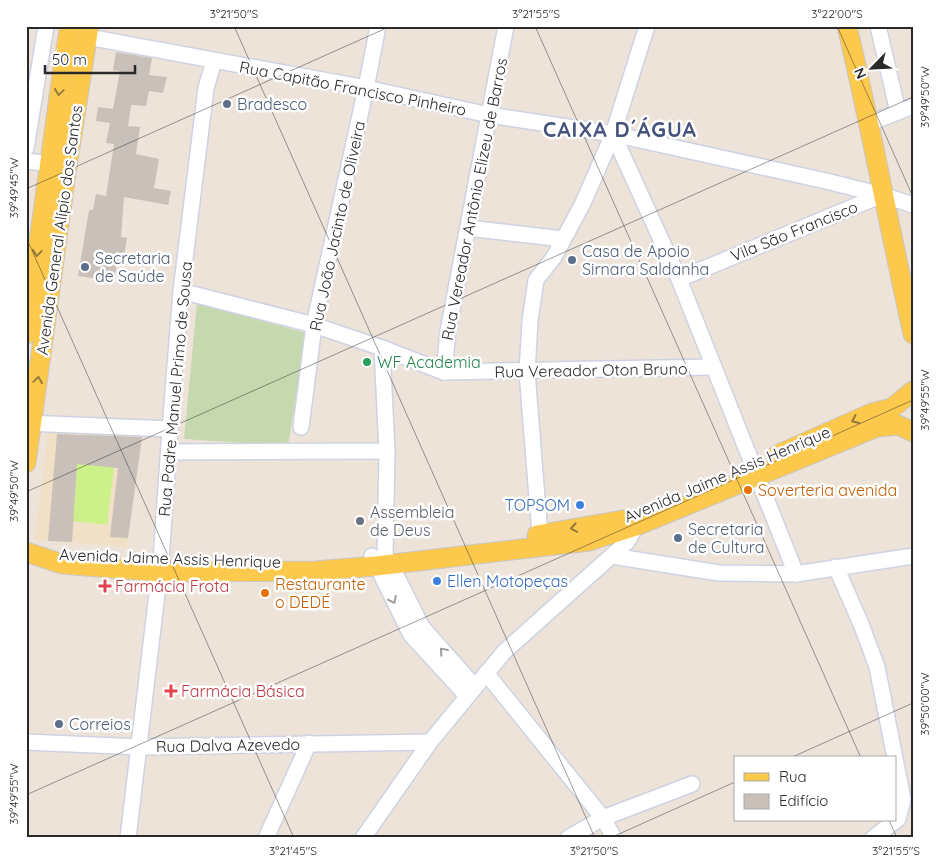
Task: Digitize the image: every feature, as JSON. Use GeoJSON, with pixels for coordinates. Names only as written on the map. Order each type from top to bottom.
{"type":"FeatureCollection","features":[{"type":"Feature","properties":{"kind":"main road","name":"Avenida General Alípio dos Santos"},"geometry":{"type":"LineString","coordinates":[[26,463],[58,165],[70,26]]}},
{"type":"Feature","properties":{"kind":"main road"},"geometry":{"type":"LineString","coordinates":[[847,26],[870,123],[882,195],[913,334]]}},
{"type":"Feature","properties":{"kind":"main road","name":"Avenida General Alípio dos Santos"},"geometry":{"type":"LineString","coordinates":[[26,334],[58,165],[89,32]]}},
{"type":"Feature","properties":{"kind":"main road","name":"Avenida Jaime Assis Henrique"},"geometry":{"type":"LineString","coordinates":[[34,555],[63,552],[160,566],[381,560],[515,539],[629,518],[640,520],[754,471],[872,412],[904,422],[913,391]]}},
{"type":"Feature","properties":{"kind":"main road"},"geometry":{"type":"LineString","coordinates":[[904,422],[913,408]]}},
{"type":"Feature","properties":{"kind":"main road"},"geometry":{"type":"LineString","coordinates":[[381,560],[589,540],[640,520]]}},
{"type":"Feature","properties":{"kind":"street"},"geometry":{"type":"LineString","coordinates":[[26,148],[46,26]]}},
{"type":"Feature","properties":{"kind":"street","name":"Rua João Jacinto de Oliveira"},"geometry":{"type":"LineString","coordinates":[[301,428],[314,325],[378,26]]}},
{"type":"Feature","properties":{"kind":"street","name":"Rua Vereador Antônio Elizeu de Barros"},"geometry":{"type":"LineString","coordinates":[[444,372],[448,331],[506,26]]}},
{"type":"Feature","properties":{"kind":"street"},"geometry":{"type":"LineString","coordinates":[[540,534],[527,372],[530,321],[536,280],[554,257],[583,203],[613,134],[647,26]]}},
{"type":"Feature","properties":{"kind":"street"},"geometry":{"type":"LineString","coordinates":[[878,26],[898,112]]}},
{"type":"Feature","properties":{"kind":"street","name":"Rua Capitão Francisco Pinheiro"},"geometry":{"type":"LineString","coordinates":[[89,32],[214,60],[366,88],[489,115],[613,134],[882,195],[913,205]]}},
{"type":"Feature","properties":{"kind":"street","name":"Rua Padre Manuel Primo de Sousa"},"geometry":{"type":"LineString","coordinates":[[128,838],[160,566],[181,291],[206,88],[214,60]]}},
{"type":"Feature","properties":{"kind":"street"},"geometry":{"type":"LineString","coordinates":[[870,123],[913,106]]}},
{"type":"Feature","properties":{"kind":"street"},"geometry":{"type":"LineString","coordinates":[[613,134],[679,279],[796,574]]}},
{"type":"Feature","properties":{"kind":"street"},"geometry":{"type":"LineString","coordinates":[[26,161],[58,165]]}},
{"type":"Feature","properties":{"kind":"street","name":"Vila São Francisco"},"geometry":{"type":"LineString","coordinates":[[679,279],[882,195]]}},
{"type":"Feature","properties":{"kind":"street"},"geometry":{"type":"LineString","coordinates":[[468,228],[563,240]]}},
{"type":"Feature","properties":{"kind":"street","name":"Rua Vereador Oton Bruno"},"geometry":{"type":"LineString","coordinates":[[181,291],[314,325],[444,372],[527,372],[714,367]]}},
{"type":"Feature","properties":{"kind":"street"},"geometry":{"type":"LineString","coordinates":[[382,348],[387,451],[381,560],[411,634],[471,692]]}},
{"type":"Feature","properties":{"kind":"street"},"geometry":{"type":"LineString","coordinates":[[29,423],[170,430]]}},
{"type":"Feature","properties":{"kind":"street"},"geometry":{"type":"LineString","coordinates":[[169,452],[387,451]]}},
{"type":"Feature","properties":{"kind":"street"},"geometry":{"type":"LineString","coordinates":[[363,838],[430,742],[504,652],[627,542],[640,520]]}},
{"type":"Feature","properties":{"kind":"street"},"geometry":{"type":"LineString","coordinates":[[612,556],[718,573],[796,574],[913,556]]}},
{"type":"Feature","properties":{"kind":"street"},"geometry":{"type":"LineString","coordinates":[[836,567],[861,624],[876,667],[894,756]]}},
{"type":"Feature","properties":{"kind":"street"},"geometry":{"type":"LineString","coordinates":[[486,673],[603,818],[614,838]]}},
{"type":"Feature","properties":{"kind":"street","name":"Rua Dalva Azevedo"},"geometry":{"type":"LineString","coordinates":[[26,742],[140,747],[430,742]]}},
{"type":"Feature","properties":{"kind":"street"},"geometry":{"type":"LineString","coordinates":[[266,838],[309,743]]}},
{"type":"Feature","properties":{"kind":"street"},"geometry":{"type":"LineString","coordinates":[[896,765],[903,799],[896,821]]}},
{"type":"Feature","properties":{"kind":"street"},"geometry":{"type":"LineString","coordinates":[[568,838],[603,818],[692,784]]}},
{"type":"Feature","properties":{"kind":"street"},"geometry":{"type":"LineString","coordinates":[[873,838],[894,822]]}},
{"type":"Feature","properties":{"kind":"shaded area"},"geometry":{"type":"Polygon","coordinates":[[[49,425],[143,431],[127,547],[35,540],[49,425]]]}},
{"type":"Feature","properties":{"kind":"green space"},"geometry":{"type":"Polygon","coordinates":[[[197,303],[306,333],[288,446],[184,439],[197,303]]]}},
{"type":"Feature","properties":{"kind":"green space"},"geometry":{"type":"Polygon","coordinates":[[[77,464],[114,467],[107,525],[73,521],[77,464]]]}},
{"type":"Feature","properties":{"kind":"building"},"geometry":{"type":"Polygon","coordinates":[[[116,52],[152,58],[149,75],[167,77],[163,93],[149,91],[146,106],[131,105],[128,126],[140,127],[136,154],[159,159],[154,188],[171,191],[168,205],[124,197],[121,237],[127,238],[123,263],[117,262],[114,281],[78,276],[89,210],[93,210],[96,194],[106,196],[114,144],[106,143],[110,123],[96,121],[98,107],[113,109],[120,71],[113,70],[116,52]]]}},
{"type":"Feature","properties":{"kind":"building"},"geometry":{"type":"Polygon","coordinates":[[[57,434],[142,437],[128,538],[110,537],[118,468],[77,464],[72,542],[48,541],[57,434]]]}},
{"type":"Feature","properties":{"kind":"place","name":"Bradesco"},"geometry":{"type":"Point","coordinates":[227,104]}},
{"type":"Feature","properties":{"kind":"place","name":"Casa de Apoio Sirnara Saldanha"},"geometry":{"type":"Point","coordinates":[572,260]}},
{"type":"Feature","properties":{"kind":"place","name":"Secretaria de Saúde"},"geometry":{"type":"Point","coordinates":[85,267]}},
{"type":"Feature","properties":{"kind":"place","name":"WF Academia"},"geometry":{"type":"Point","coordinates":[367,362]}},
{"type":"Feature","properties":{"kind":"place","name":"Soverteria avenida"},"geometry":{"type":"Point","coordinates":[748,490]}},
{"type":"Feature","properties":{"kind":"place","name":"TOPSOM"},"geometry":{"type":"Point","coordinates":[580,505]}},
{"type":"Feature","properties":{"kind":"place","name":"Assembleia de Deus"},"geometry":{"type":"Point","coordinates":[360,521]}},
{"type":"Feature","properties":{"kind":"place","name":"Secretaria de Cultura"},"geometry":{"type":"Point","coordinates":[678,538]}},
{"type":"Feature","properties":{"kind":"place","name":"Ellen Motopeças"},"geometry":{"type":"Point","coordinates":[437,581]}},
{"type":"Feature","properties":{"kind":"place","name":"Farmácia Frota"},"geometry":{"type":"Point","coordinates":[105,586]}},
{"type":"Feature","properties":{"kind":"place","name":"Restaurante o DEDÉ"},"geometry":{"type":"Point","coordinates":[265,593]}},
{"type":"Feature","properties":{"kind":"place","name":"Farmácia Básica"},"geometry":{"type":"Point","coordinates":[171,691]}},
{"type":"Feature","properties":{"kind":"place","name":"Correios"},"geometry":{"type":"Point","coordinates":[59,724]}},
{"type":"Feature","properties":{"kind":"district","name":"CAIXA D´ÁGUA"},"geometry":{"type":"Point","coordinates":[620,130]}}]}
